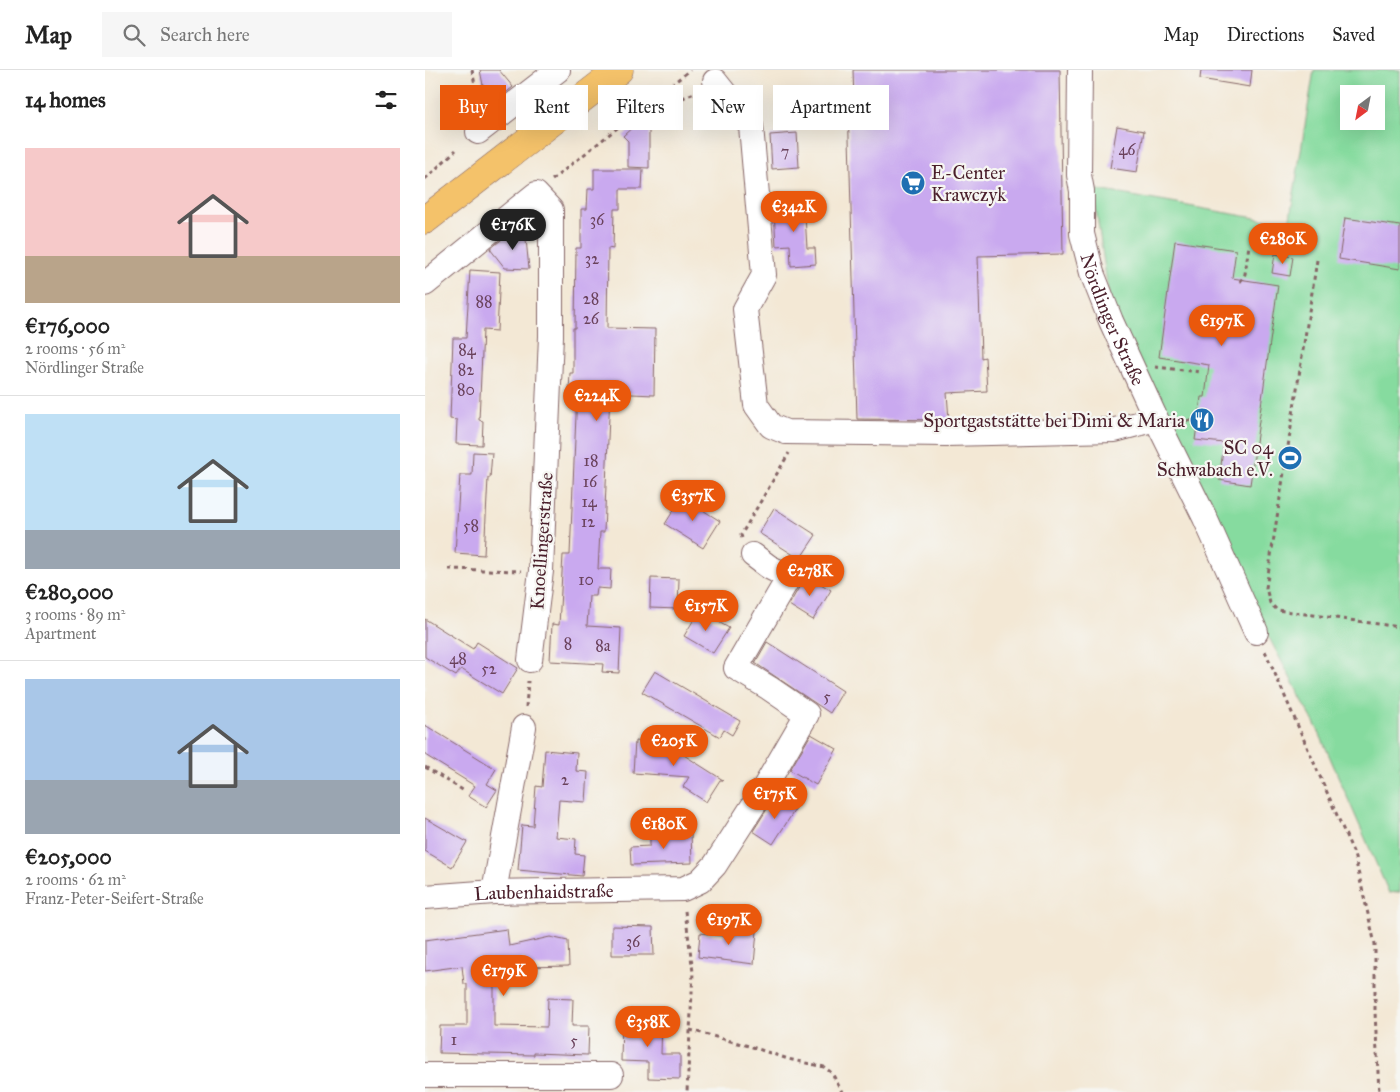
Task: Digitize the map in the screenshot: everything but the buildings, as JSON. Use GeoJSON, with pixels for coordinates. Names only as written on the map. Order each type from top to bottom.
{"type":"FeatureCollection","features":[{"type":"Feature","properties":{"kind":"main road"},"geometry":{"type":"LineString","coordinates":[[425,220],[619,70]]}},
{"type":"Feature","properties":{"kind":"street"},"geometry":{"type":"LineString","coordinates":[[506,110],[558,70]]}},
{"type":"Feature","properties":{"kind":"street","name":"Nördlinger Straße"},"geometry":{"type":"LineString","coordinates":[[1080,70],[1079,175],[1082,191],[1082,234],[1093,273],[1130,365],[1205,518],[1256,632]]}},
{"type":"Feature","properties":{"kind":"street"},"geometry":{"type":"LineString","coordinates":[[715,82],[751,126],[764,275],[745,309],[756,405],[771,426],[786,432],[946,434],[1115,430],[1156,419]]}},
{"type":"Feature","properties":{"kind":"street"},"geometry":{"type":"LineString","coordinates":[[425,284],[536,194]]}},
{"type":"Feature","properties":{"kind":"street","name":"Knoellingerstraße"},"geometry":{"type":"LineString","coordinates":[[530,660],[541,571],[551,336],[551,210],[536,194]]}},
{"type":"Feature","properties":{"kind":"street"},"geometry":{"type":"LineString","coordinates":[[672,890],[700,881],[715,865],[760,795],[807,714],[736,668],[789,577],[753,555]]}},
{"type":"Feature","properties":{"kind":"street"},"geometry":{"type":"LineString","coordinates":[[494,892],[524,726]]}},
{"type":"Feature","properties":{"kind":"street","name":"Laubenhaidstraße"},"geometry":{"type":"LineString","coordinates":[[425,897],[494,892],[672,890]]}},
{"type":"Feature","properties":{"kind":"street"},"geometry":{"type":"LineString","coordinates":[[425,1075],[611,1075]]}},
{"type":"Feature","properties":{"kind":"path"},"geometry":{"type":"LineString","coordinates":[[472,70],[475,85]]}},
{"type":"Feature","properties":{"kind":"path"},"geometry":{"type":"LineString","coordinates":[[672,85],[691,70]]}},
{"type":"Feature","properties":{"kind":"path"},"geometry":{"type":"LineString","coordinates":[[683,98],[715,82]]}},
{"type":"Feature","properties":{"kind":"path"},"geometry":{"type":"LineString","coordinates":[[536,194],[616,130]]}},
{"type":"Feature","properties":{"kind":"path"},"geometry":{"type":"LineString","coordinates":[[425,179],[456,150]]}},
{"type":"Feature","properties":{"kind":"path"},"geometry":{"type":"LineString","coordinates":[[1241,282],[1245,274],[1249,245]]}},
{"type":"Feature","properties":{"kind":"path"},"geometry":{"type":"LineString","coordinates":[[1317,260],[1266,588],[1270,603],[1277,610],[1400,627]]}},
{"type":"Feature","properties":{"kind":"path"},"geometry":{"type":"LineString","coordinates":[[1130,365],[1201,372]]}},
{"type":"Feature","properties":{"kind":"path"},"geometry":{"type":"LineString","coordinates":[[753,555],[741,535],[800,432]]}},
{"type":"Feature","properties":{"kind":"path"},"geometry":{"type":"LineString","coordinates":[[448,569],[541,571]]}},
{"type":"Feature","properties":{"kind":"path"},"geometry":{"type":"LineString","coordinates":[[1256,632],[1354,854],[1375,944],[1375,1012],[1379,1092]]}},
{"type":"Feature","properties":{"kind":"path"},"geometry":{"type":"LineString","coordinates":[[524,726],[530,660]]}},
{"type":"Feature","properties":{"kind":"path"},"geometry":{"type":"LineString","coordinates":[[425,767],[466,792]]}},
{"type":"Feature","properties":{"kind":"path"},"geometry":{"type":"LineString","coordinates":[[672,890],[693,972],[687,1092]]}},
{"type":"Feature","properties":{"kind":"path"},"geometry":{"type":"LineString","coordinates":[[690,1030],[824,1067],[832,1073],[842,1092]]}},
{"type":"Feature","properties":{"kind":"green space","name":"SC 04 Schwabach e.V."},"geometry":{"type":"Polygon","coordinates":[[[1314,70],[1400,70],[1400,892],[1389,893],[1318,730],[1222,549],[1110,304],[1093,189],[1289,224],[1314,70]]]}},
{"type":"Feature","properties":{"kind":"place","name":"E-Center Krawczyk"},"geometry":{"type":"Point","coordinates":[913,183]}},
{"type":"Feature","properties":{"kind":"place","name":"Sportgaststätte bei Dimi & Maria"},"geometry":{"type":"Point","coordinates":[1202,420]}},
{"type":"Feature","properties":{"kind":"place","name":"SC 04 Schwabach e.V."},"geometry":{"type":"Point","coordinates":[1290,458]}}]}
